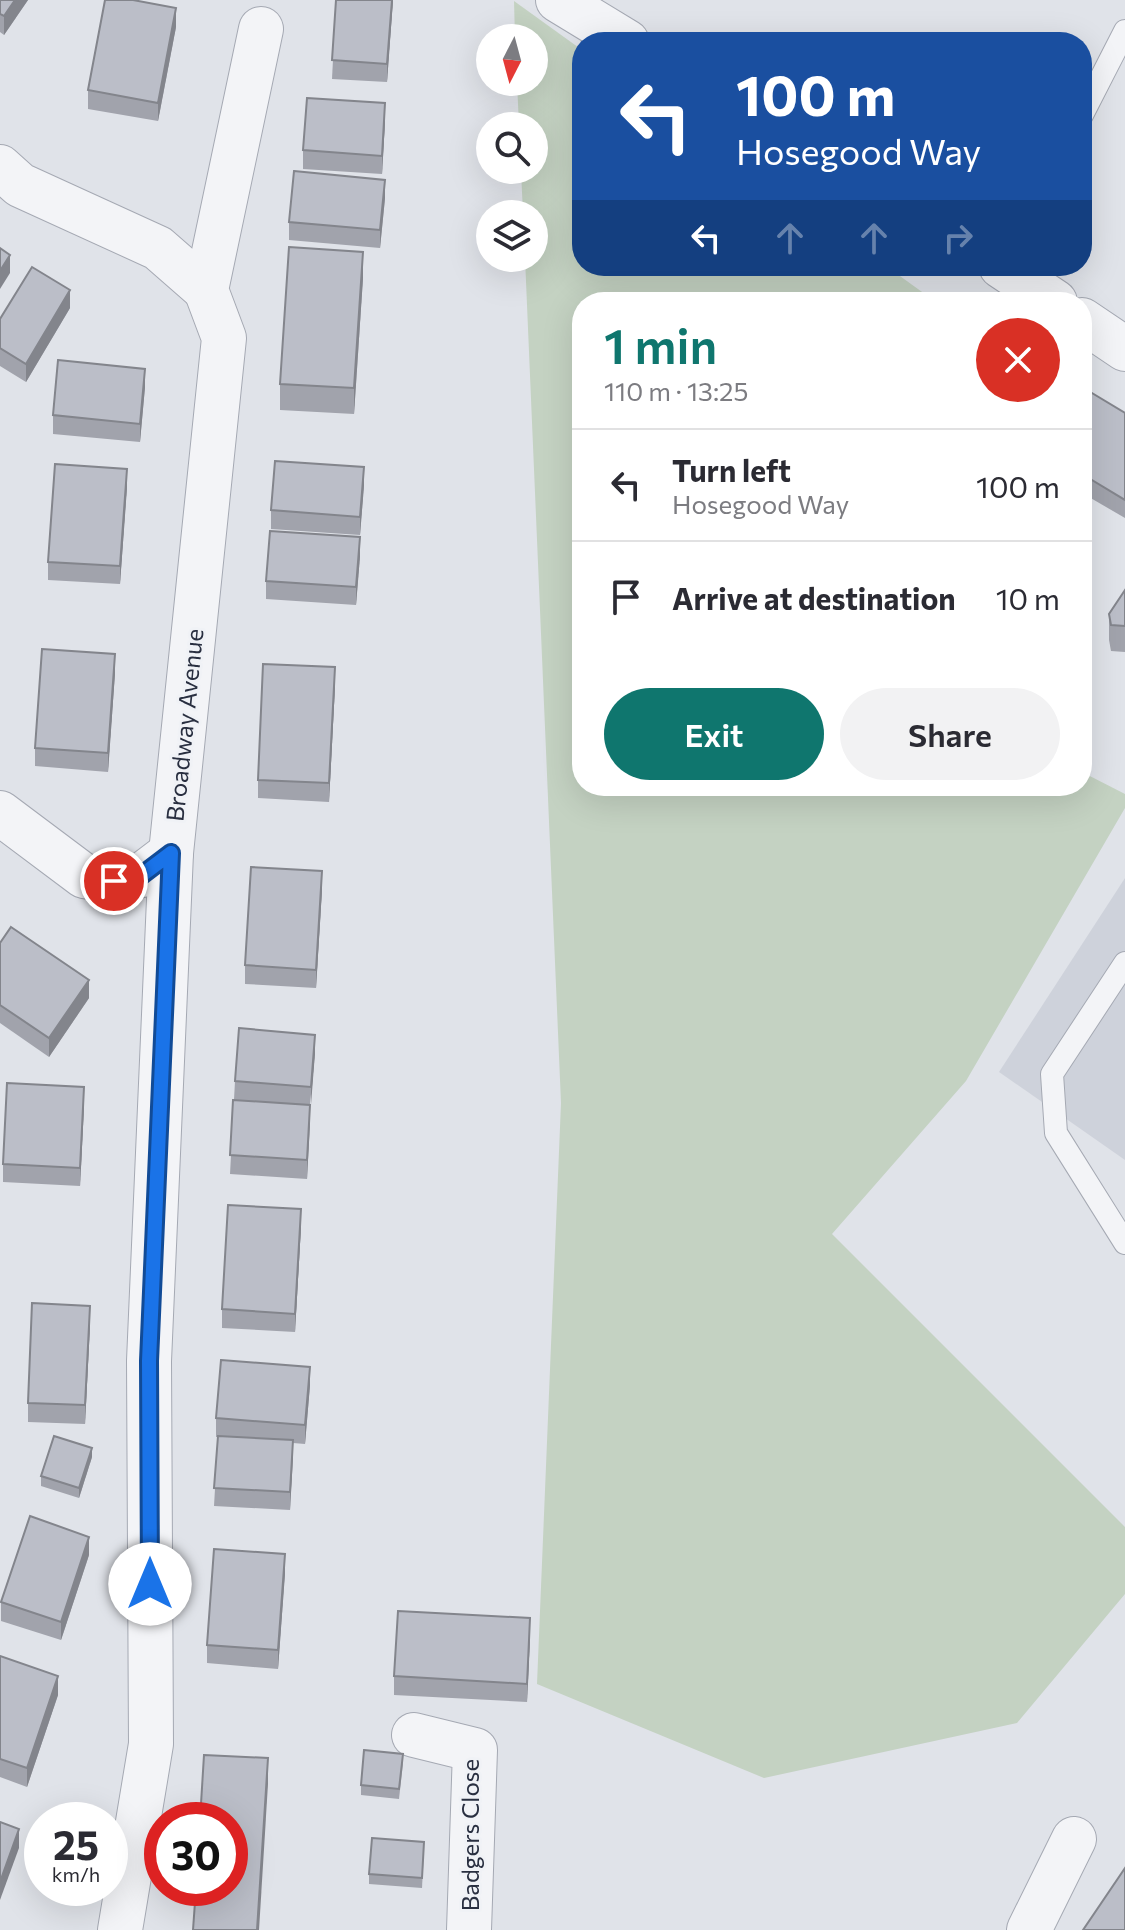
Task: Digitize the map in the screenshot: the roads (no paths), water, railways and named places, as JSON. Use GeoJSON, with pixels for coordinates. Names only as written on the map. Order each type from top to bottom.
{"type":"FeatureCollection","features":[{"type":"Feature","properties":{"kind":"street"},"geometry":{"type":"LineString","coordinates":[[558,0],[611,32]]}},
{"type":"Feature","properties":{"kind":"street"},"geometry":{"type":"LineString","coordinates":[[206,290],[261,29]]}},
{"type":"Feature","properties":{"kind":"street","name":"Broadway Avenue"},"geometry":{"type":"LineString","coordinates":[[0,167],[20,185],[158,248],[206,290],[224,338],[171,853],[149,1361],[151,1744],[120,1930]]}},
{"type":"Feature","properties":{"kind":"street"},"geometry":{"type":"LineString","coordinates":[[1016,276],[1040,292]]}},
{"type":"Feature","properties":{"kind":"street"},"geometry":{"type":"LineString","coordinates":[[1092,327],[1125,349]]}},
{"type":"Feature","properties":{"kind":"street"},"geometry":{"type":"LineString","coordinates":[[0,813],[84,876],[114,881],[142,875],[171,853]]}},
{"type":"Feature","properties":{"kind":"street","name":"Badgers Close"},"geometry":{"type":"LineString","coordinates":[[414,1735],[475,1750],[469,1930]]}},
{"type":"Feature","properties":{"kind":"street"},"geometry":{"type":"LineString","coordinates":[[1029,1930],[1074,1839]]}},
{"type":"Feature","properties":{"kind":"lane"},"geometry":{"type":"LineString","coordinates":[[1092,95],[1125,31]]}},
{"type":"Feature","properties":{"kind":"lane"},"geometry":{"type":"LineString","coordinates":[[1125,963],[1052,1074],[1056,1133],[1125,1243]]}}]}
